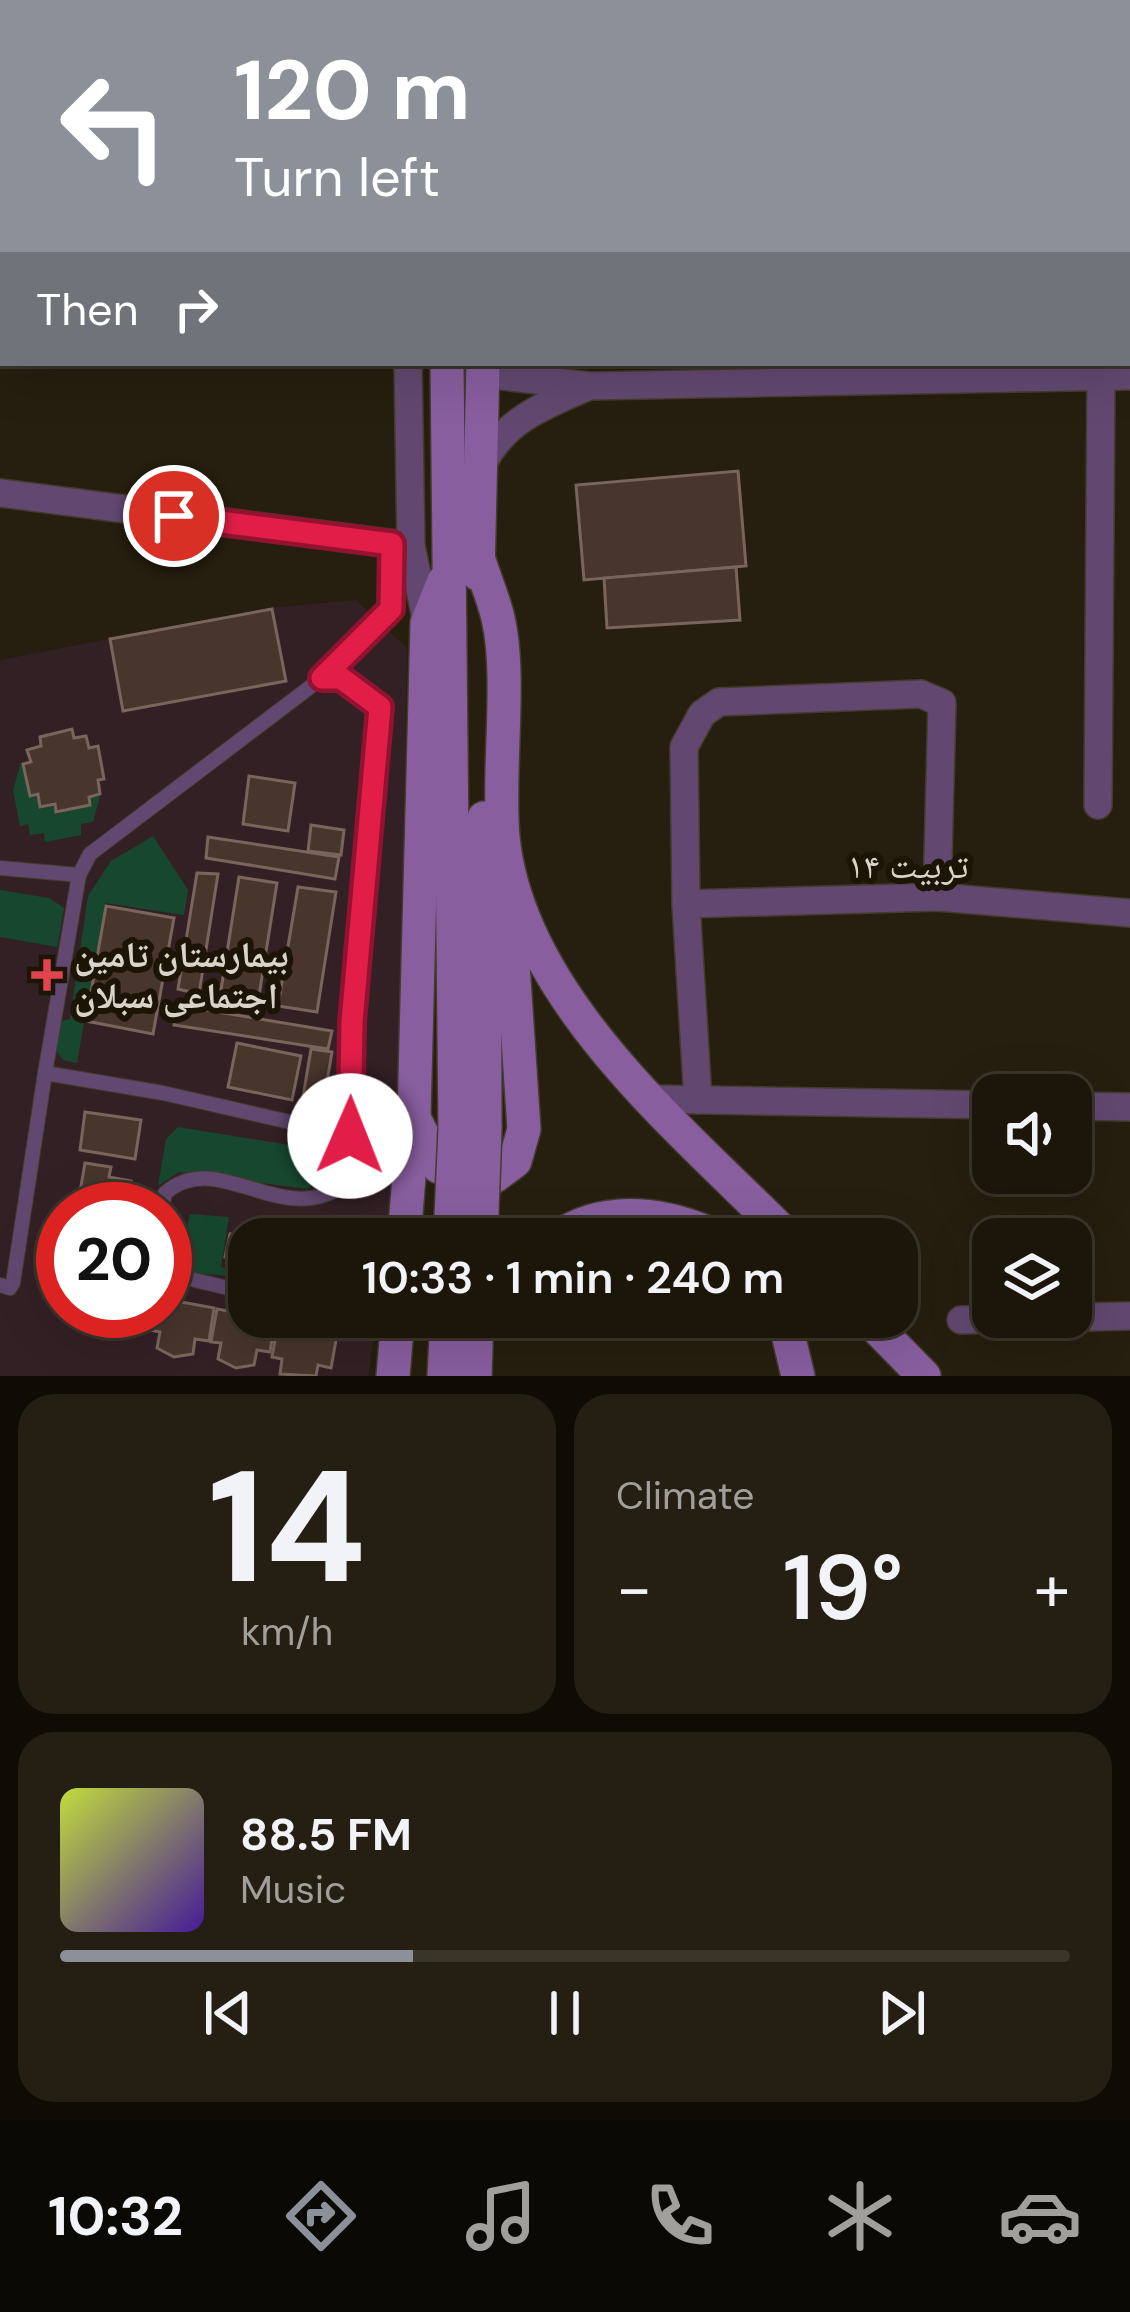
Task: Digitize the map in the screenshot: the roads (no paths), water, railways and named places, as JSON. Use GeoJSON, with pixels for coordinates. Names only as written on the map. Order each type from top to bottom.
{"type":"FeatureCollection","features":[{"type":"Feature","properties":{"kind":"main road"},"geometry":{"type":"LineString","coordinates":[[447,366],[465,560],[470,1128],[479,1218]]}},
{"type":"Feature","properties":{"kind":"main road"},"geometry":{"type":"LineString","coordinates":[[406,1218],[414,1115],[427,622],[465,560],[480,469],[483,368]]}},
{"type":"Feature","properties":{"kind":"main road"},"geometry":{"type":"LineString","coordinates":[[414,1115],[429,1156],[452,1173],[494,1176],[514,1161],[521,1145],[499,621],[465,560]]}},
{"type":"Feature","properties":{"kind":"main road"},"geometry":{"type":"LineString","coordinates":[[506,848],[543,960],[569,1004],[652,1099],[769,1218]]}},
{"type":"Feature","properties":{"kind":"main road"},"geometry":{"type":"LineString","coordinates":[[454,1218],[470,1128]]}},
{"type":"Feature","properties":{"kind":"main road"},"geometry":{"type":"LineString","coordinates":[[612,1218],[623,1214],[654,1218]]}},
{"type":"Feature","properties":{"kind":"main road"},"geometry":{"type":"LineString","coordinates":[[393,1376],[396,1338]]}},
{"type":"Feature","properties":{"kind":"main road"},"geometry":{"type":"LineString","coordinates":[[444,1376],[446,1338]]}},
{"type":"Feature","properties":{"kind":"main road"},"geometry":{"type":"LineString","coordinates":[[789,1338],[798,1376]]}},
{"type":"Feature","properties":{"kind":"main road"},"geometry":{"type":"LineString","coordinates":[[887,1338],[924,1376]]}},
{"type":"Feature","properties":{"kind":"street"},"geometry":{"type":"LineString","coordinates":[[408,366],[402,545],[427,622]]}},
{"type":"Feature","properties":{"kind":"street"},"geometry":{"type":"LineString","coordinates":[[829,385],[866,366]]}},
{"type":"Feature","properties":{"kind":"street"},"geometry":{"type":"LineString","coordinates":[[483,368],[590,386],[1130,376]]}},
{"type":"Feature","properties":{"kind":"street"},"geometry":{"type":"LineString","coordinates":[[1098,806],[1101,375]]}},
{"type":"Feature","properties":{"kind":"street"},"geometry":{"type":"LineString","coordinates":[[480,469],[496,437],[538,408],[590,386]]}},
{"type":"Feature","properties":{"kind":"street"},"geometry":{"type":"LineString","coordinates":[[0,493],[402,545]]}},
{"type":"Feature","properties":{"kind":"street"},"geometry":{"type":"LineString","coordinates":[[698,1100],[686,904],[684,747],[702,714],[719,702],[921,694],[942,703],[937,897]]}},
{"type":"Feature","properties":{"kind":"street","name":"تربیت ۱۴"},"geometry":{"type":"LineString","coordinates":[[686,904],[937,897],[1130,913]]}},
{"type":"Feature","properties":{"kind":"street"},"geometry":{"type":"LineString","coordinates":[[652,1099],[972,1105]]}},
{"type":"Feature","properties":{"kind":"street"},"geometry":{"type":"LineString","coordinates":[[1092,1107],[1130,1108]]}},
{"type":"Feature","properties":{"kind":"street"},"geometry":{"type":"LineString","coordinates":[[961,1320],[1130,1316]]}},
{"type":"Feature","properties":{"kind":"lane"},"geometry":{"type":"LineString","coordinates":[[0,1286],[10,1288],[13,1282],[79,874],[90,854],[112,834],[322,678],[391,609],[402,545]]}},
{"type":"Feature","properties":{"kind":"lane"},"geometry":{"type":"LineString","coordinates":[[188,1182],[197,1178],[295,1202],[328,1197],[347,1183],[352,1022],[380,707],[341,678],[322,678]]}},
{"type":"Feature","properties":{"kind":"lane"},"geometry":{"type":"LineString","coordinates":[[0,868],[79,874]]}},
{"type":"Feature","properties":{"kind":"lane"},"geometry":{"type":"LineString","coordinates":[[45,1073],[163,1093],[350,1136]]}},
{"type":"Feature","properties":{"kind":"lane"},"geometry":{"type":"LineString","coordinates":[[192,1279],[228,1288]]}},
{"type":"Feature","properties":{"kind":"place","name":"بیمارستان تامین اجتماعی سبلان"},"geometry":{"type":"Point","coordinates":[47,975]}}]}
